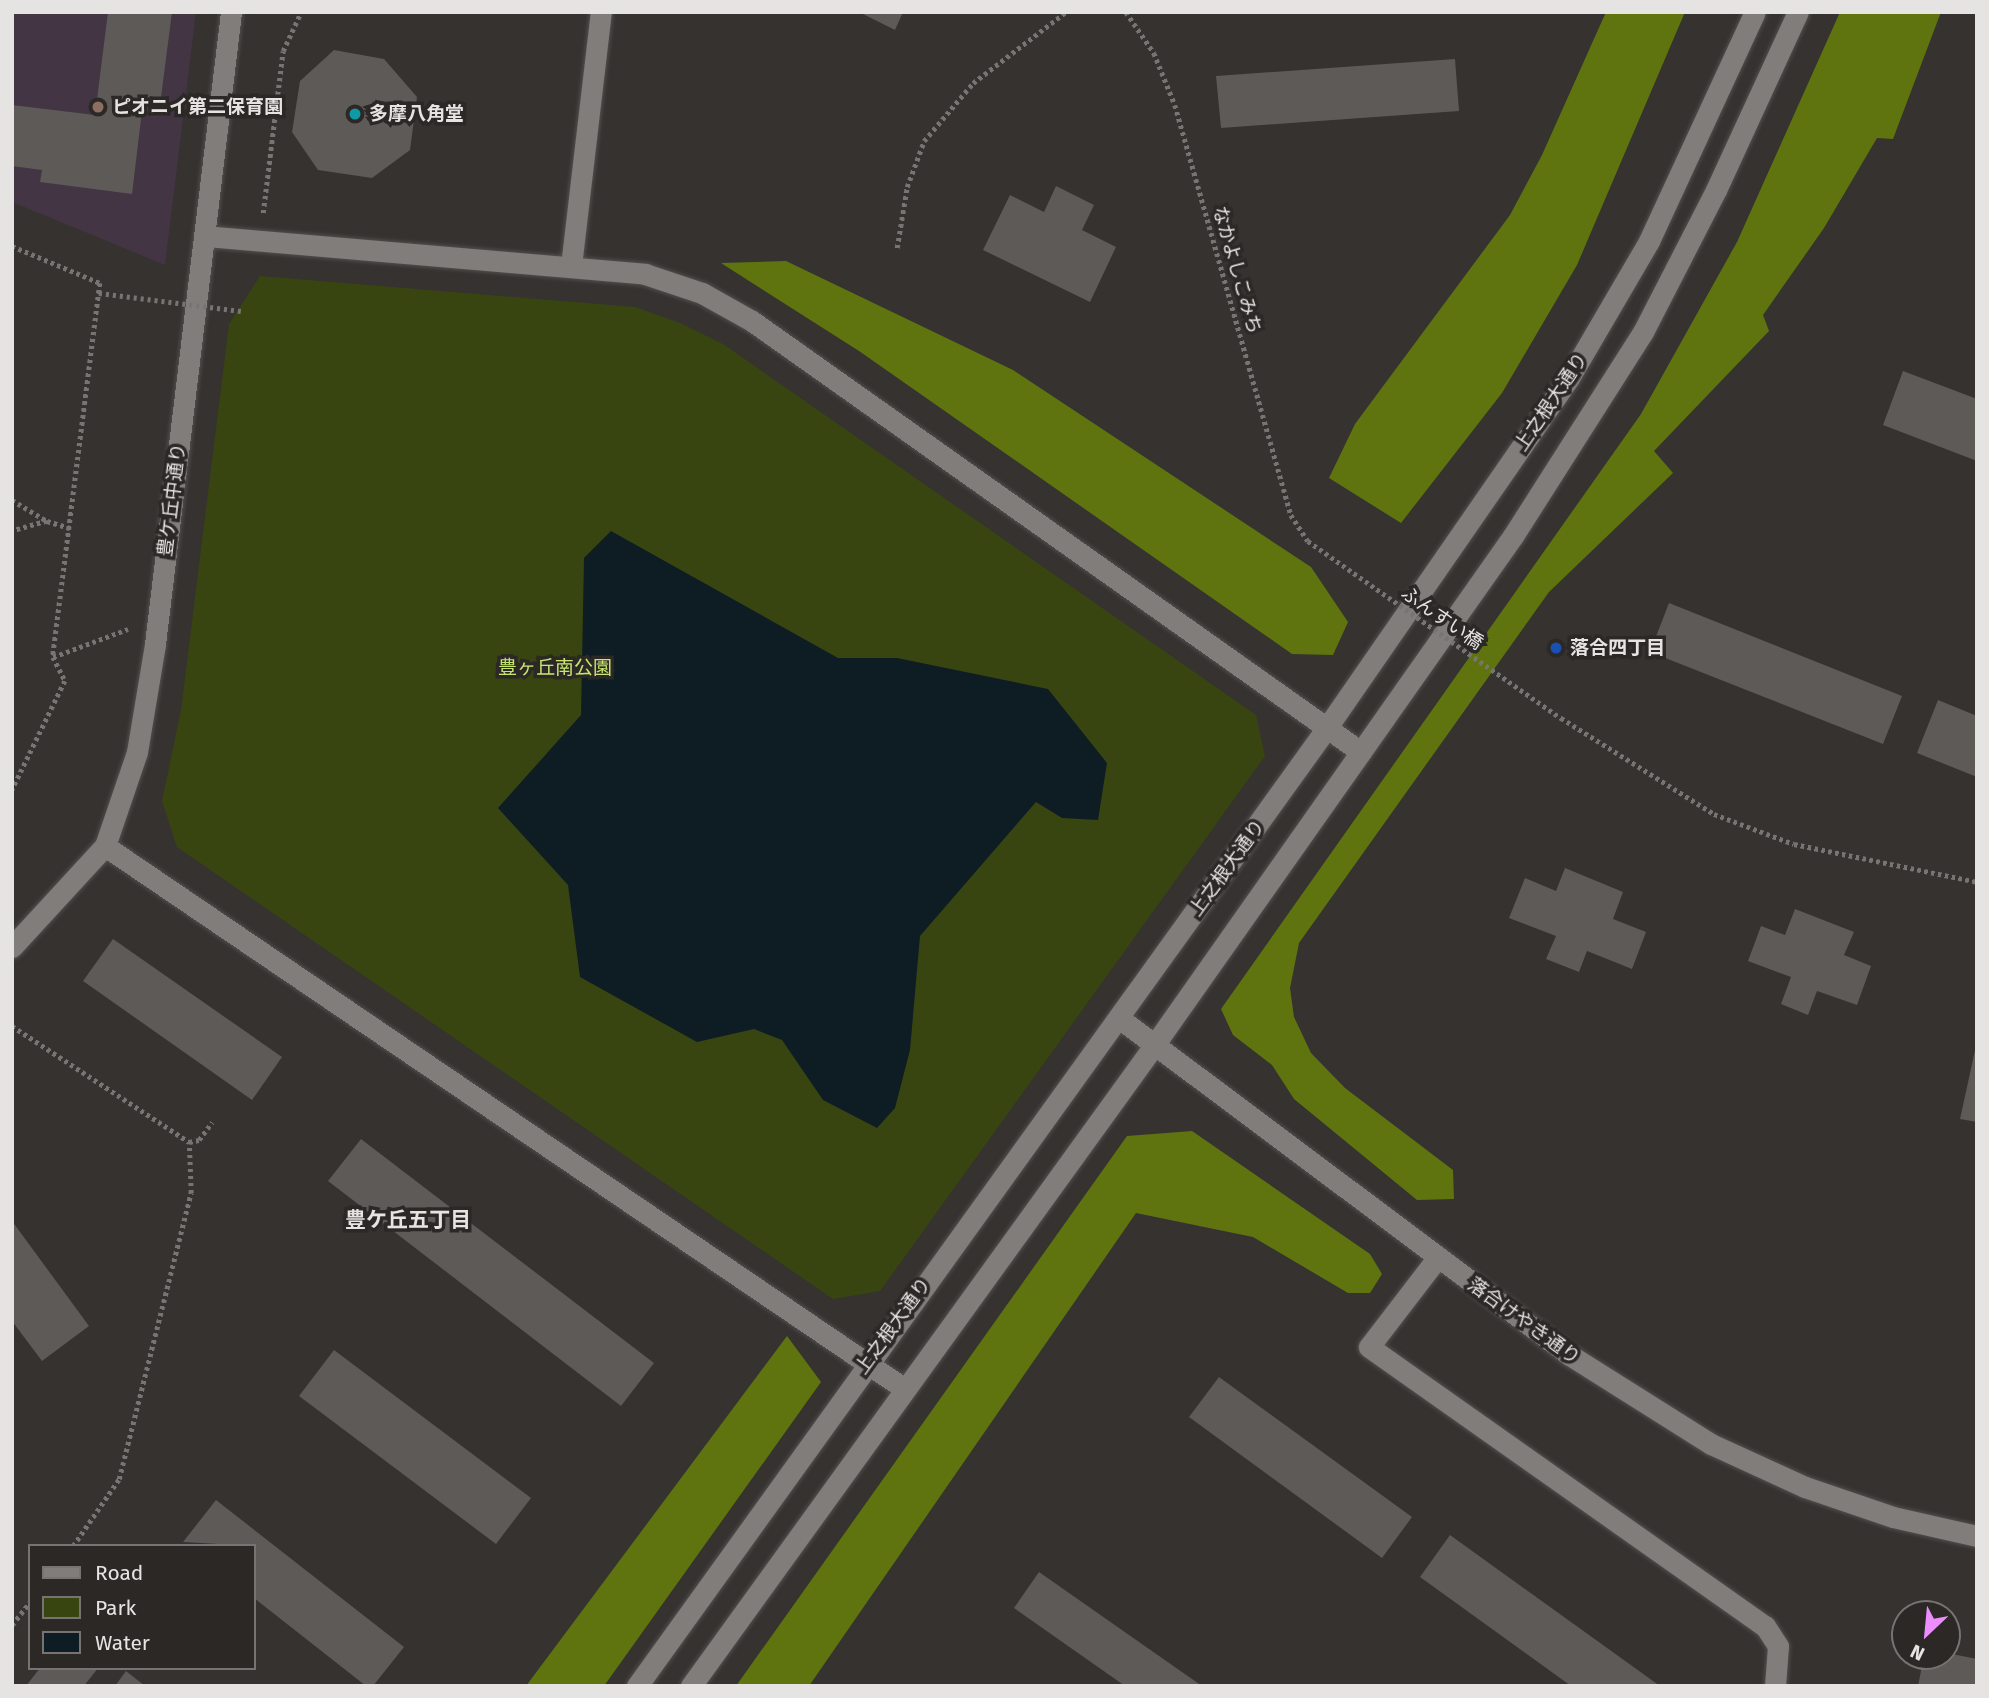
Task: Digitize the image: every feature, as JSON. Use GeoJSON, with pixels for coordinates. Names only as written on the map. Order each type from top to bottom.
{"type":"FeatureCollection","features":[{"type":"Feature","properties":{"kind":"street","name":"豊ケ丘中通り"},"geometry":{"type":"LineString","coordinates":[[12,947],[104,846],[127,786],[146,704],[231,12]]}},
{"type":"Feature","properties":{"kind":"street"},"geometry":{"type":"LineString","coordinates":[[571,266],[601,12]]}},
{"type":"Feature","properties":{"kind":"street","name":"上之根大通り"},"geometry":{"type":"LineString","coordinates":[[637,1686],[867,1362],[1119,1018],[1328,726],[1612,309],[1683,170],[1755,12]]}},
{"type":"Feature","properties":{"kind":"street","name":"上之根大通り"},"geometry":{"type":"LineString","coordinates":[[691,1686],[1155,1044],[1513,536],[1643,331],[1716,190],[1798,12]]}},
{"type":"Feature","properties":{"kind":"street"},"geometry":{"type":"LineString","coordinates":[[205,236],[645,274],[702,293],[752,321],[1328,726],[1361,752]]}},
{"type":"Feature","properties":{"kind":"street"},"geometry":{"type":"LineString","coordinates":[[104,846],[905,1389]]}},
{"type":"Feature","properties":{"kind":"street","name":"落合けやき通り"},"geometry":{"type":"LineString","coordinates":[[1119,1018],[1568,1354],[1711,1444],[1805,1487],[1893,1517],[1977,1536]]}},
{"type":"Feature","properties":{"kind":"street"},"geometry":{"type":"LineString","coordinates":[[1438,1257],[1369,1346],[1765,1626],[1778,1646],[1775,1686]]}},
{"type":"Feature","properties":{"kind":"path"},"geometry":{"type":"LineString","coordinates":[[263,214],[283,51],[301,12]]}},
{"type":"Feature","properties":{"kind":"path"},"geometry":{"type":"LineString","coordinates":[[897,248],[907,187],[924,141],[973,83],[1066,12]]}},
{"type":"Feature","properties":{"kind":"path","name":"なかよしこみち"},"geometry":{"type":"LineString","coordinates":[[1126,12],[1154,54],[1175,106],[1291,515],[1308,541]]}},
{"type":"Feature","properties":{"kind":"path"},"geometry":{"type":"LineString","coordinates":[[12,246],[100,283],[53,657],[65,681],[12,790]]}},
{"type":"Feature","properties":{"kind":"path"},"geometry":{"type":"LineString","coordinates":[[99,293],[241,312]]}},
{"type":"Feature","properties":{"kind":"path"},"geometry":{"type":"LineString","coordinates":[[12,500],[47,521],[69,528]]}},
{"type":"Feature","properties":{"kind":"path"},"geometry":{"type":"LineString","coordinates":[[12,530],[47,521]]}},
{"type":"Feature","properties":{"kind":"path","name":"ふんすい橋"},"geometry":{"type":"LineString","coordinates":[[1308,541],[1561,718],[1714,814],[1794,844],[1977,882]]}},
{"type":"Feature","properties":{"kind":"path"},"geometry":{"type":"LineString","coordinates":[[53,657],[130,629]]}},
{"type":"Feature","properties":{"kind":"path"},"geometry":{"type":"LineString","coordinates":[[12,1026],[189,1142],[200,1140],[212,1122]]}},
{"type":"Feature","properties":{"kind":"path"},"geometry":{"type":"LineString","coordinates":[[74,1544],[119,1479],[191,1193],[189,1142]]}},
{"type":"Feature","properties":{"kind":"path"},"geometry":{"type":"LineString","coordinates":[[12,1625],[28,1605]]}},
{"type":"Feature","properties":{"kind":"shaded area","name":"ピオニイ第二保育園"},"geometry":{"type":"Polygon","coordinates":[[[12,12],[196,12],[165,265],[12,202],[12,12]]]}},
{"type":"Feature","properties":{"kind":"green space"},"geometry":{"type":"Polygon","coordinates":[[[1606,12],[1685,12],[1577,265],[1502,393],[1401,523],[1329,478],[1355,424],[1510,215],[1542,155],[1606,12]]]}},
{"type":"Feature","properties":{"kind":"green space"},"geometry":{"type":"Polygon","coordinates":[[[1840,12],[1941,12],[1893,139],[1877,138],[1824,228],[1763,315],[1769,331],[1654,451],[1673,473],[1549,592],[1299,943],[1290,988],[1294,1017],[1311,1053],[1345,1088],[1453,1170],[1454,1199],[1417,1200],[1294,1099],[1272,1065],[1233,1035],[1221,1009],[1641,414],[1737,242],[1840,12]]]}},
{"type":"Feature","properties":{"kind":"green space"},"geometry":{"type":"Polygon","coordinates":[[[786,261],[1013,370],[1311,567],[1348,622],[1333,655],[1292,654],[859,351],[721,263],[786,261]]]}},
{"type":"Feature","properties":{"kind":"green space","name":"豊ヶ丘南公園"},"geometry":{"type":"Polygon","coordinates":[[[260,276],[635,307],[680,323],[723,344],[1256,715],[1265,756],[880,1291],[833,1299],[177,847],[162,801],[181,710],[229,324],[260,276]]]}},
{"type":"Feature","properties":{"kind":"green space"},"geometry":{"type":"Polygon","coordinates":[[[1192,1131],[1370,1254],[1382,1274],[1370,1293],[1348,1293],[1253,1237],[1136,1213],[809,1686],[736,1686],[1127,1136],[1192,1131]]]}},
{"type":"Feature","properties":{"kind":"green space"},"geometry":{"type":"Polygon","coordinates":[[[787,1336],[821,1382],[604,1686],[526,1686],[787,1336]]]}},
{"type":"Feature","properties":{"kind":"water"},"geometry":{"type":"Polygon","coordinates":[[[611,531],[838,658],[897,658],[1048,689],[1107,763],[1098,820],[1062,818],[1036,802],[920,936],[910,1050],[895,1108],[877,1128],[823,1100],[782,1040],[754,1029],[697,1042],[580,977],[568,885],[498,808],[581,715],[584,558],[611,531]]]}},
{"type":"Feature","properties":{"kind":"building"},"geometry":{"type":"Polygon","coordinates":[[[108,12],[172,12],[159,113],[142,111],[132,194],[40,182],[42,170],[12,166],[12,105],[95,115],[108,12]]]}},
{"type":"Feature","properties":{"kind":"building"},"geometry":{"type":"Polygon","coordinates":[[[859,12],[903,12],[895,30],[859,12]]]}},
{"type":"Feature","properties":{"kind":"building","name":"多摩八角堂"},"geometry":{"type":"Polygon","coordinates":[[[334,50],[384,59],[417,97],[410,150],[372,178],[318,170],[292,132],[300,81],[334,50]]]}},
{"type":"Feature","properties":{"kind":"building"},"geometry":{"type":"Polygon","coordinates":[[[1455,59],[1459,111],[1221,128],[1216,76],[1455,59]]]}},
{"type":"Feature","properties":{"kind":"building"},"geometry":{"type":"Polygon","coordinates":[[[1056,186],[1094,205],[1082,230],[1116,247],[1090,302],[983,250],[1010,195],[1044,212],[1056,186]]]}},
{"type":"Feature","properties":{"kind":"building"},"geometry":{"type":"Polygon","coordinates":[[[1903,371],[1977,399],[1977,461],[1883,425],[1903,371]]]}},
{"type":"Feature","properties":{"kind":"building"},"geometry":{"type":"Polygon","coordinates":[[[1669,603],[1902,696],[1883,744],[1650,652],[1669,603]]]}},
{"type":"Feature","properties":{"kind":"building"},"geometry":{"type":"Polygon","coordinates":[[[1938,700],[1977,716],[1977,777],[1917,753],[1938,700]]]}},
{"type":"Feature","properties":{"kind":"building"},"geometry":{"type":"Polygon","coordinates":[[[1565,868],[1623,892],[1613,919],[1646,932],[1632,969],[1587,951],[1579,972],[1546,959],[1556,936],[1509,918],[1525,878],[1556,891],[1565,868]]]}},
{"type":"Feature","properties":{"kind":"building"},"geometry":{"type":"Polygon","coordinates":[[[1795,909],[1854,932],[1844,955],[1871,966],[1857,1005],[1817,991],[1808,1015],[1781,1004],[1791,977],[1748,961],[1761,926],[1785,935],[1795,909]]]}},
{"type":"Feature","properties":{"kind":"building"},"geometry":{"type":"Polygon","coordinates":[[[113,939],[282,1057],[252,1100],[83,981],[113,939]]]}},
{"type":"Feature","properties":{"kind":"building"},"geometry":{"type":"Polygon","coordinates":[[[1977,1041],[1977,1122],[1960,1119],[1977,1041]]]}},
{"type":"Feature","properties":{"kind":"building"},"geometry":{"type":"Polygon","coordinates":[[[361,1139],[654,1363],[621,1406],[328,1181],[361,1139]]]}},
{"type":"Feature","properties":{"kind":"building"},"geometry":{"type":"Polygon","coordinates":[[[12,1221],[89,1326],[42,1361],[12,1321],[12,1221]]]}},
{"type":"Feature","properties":{"kind":"building"},"geometry":{"type":"Polygon","coordinates":[[[334,1350],[531,1498],[496,1544],[299,1396],[334,1350]]]}},
{"type":"Feature","properties":{"kind":"building"},"geometry":{"type":"Polygon","coordinates":[[[1219,1377],[1412,1517],[1382,1558],[1189,1417],[1219,1377]]]}},
{"type":"Feature","properties":{"kind":"building"},"geometry":{"type":"Polygon","coordinates":[[[216,1500],[404,1647],[373,1686],[366,1686],[256,1600],[256,1544],[183,1542],[216,1500]]]}},
{"type":"Feature","properties":{"kind":"building"},"geometry":{"type":"Polygon","coordinates":[[[1450,1535],[1660,1686],[1571,1686],[1420,1577],[1450,1535]]]}},
{"type":"Feature","properties":{"kind":"building"},"geometry":{"type":"Polygon","coordinates":[[[1039,1572],[1202,1686],[1125,1686],[1014,1608],[1039,1572]]]}},
{"type":"Feature","properties":{"kind":"building"},"geometry":{"type":"Polygon","coordinates":[[[1961,1656],[1977,1659],[1977,1686],[1918,1686],[1921,1670],[1961,1670],[1961,1656]]]}},
{"type":"Feature","properties":{"kind":"building"},"geometry":{"type":"Polygon","coordinates":[[[38,1670],[96,1670],[84,1686],[26,1686],[38,1670]]]}},
{"type":"Feature","properties":{"kind":"building"},"geometry":{"type":"Polygon","coordinates":[[[126,1671],[145,1686],[115,1686],[126,1671]]]}},
{"type":"Feature","properties":{"kind":"place","name":"ピオニイ第二保育園"},"geometry":{"type":"Point","coordinates":[98,107]}},
{"type":"Feature","properties":{"kind":"place","name":"多摩八角堂"},"geometry":{"type":"Point","coordinates":[355,114]}},
{"type":"Feature","properties":{"kind":"place","name":"落合四丁目"},"geometry":{"type":"Point","coordinates":[1556,648]}},
{"type":"Feature","properties":{"kind":"district","name":"豊ケ丘五丁目"},"geometry":{"type":"Point","coordinates":[408,1220]}}]}
